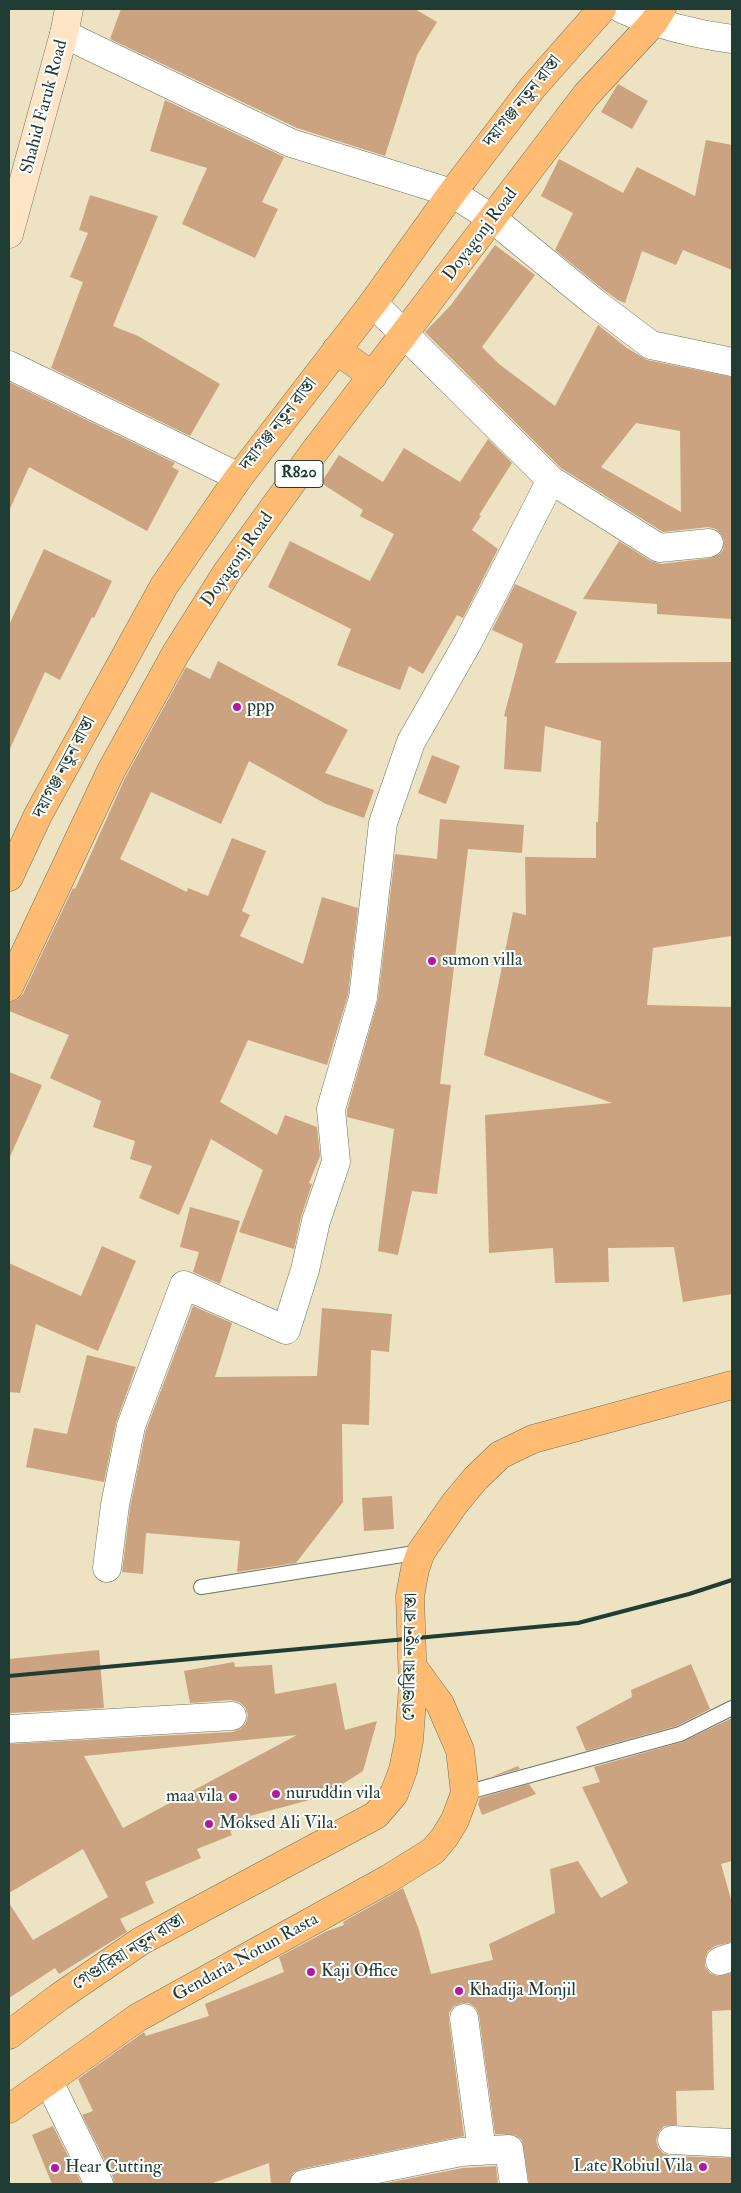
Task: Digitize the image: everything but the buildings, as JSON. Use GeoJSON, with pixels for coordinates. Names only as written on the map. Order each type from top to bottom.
{"type":"FeatureCollection","features":[{"type":"Feature","properties":{"kind":"main road","name":"দয়াগঞ্জ নতুন রাস্তা"},"geometry":{"type":"LineString","coordinates":[[9,877],[38,815],[164,586],[239,477],[373,303],[452,193],[533,86],[602,9]]}},
{"type":"Feature","properties":{"kind":"main road","name":"Doyagonj Road"},"geometry":{"type":"LineString","coordinates":[[9,987],[111,771],[176,653],[227,572],[314,452],[406,334],[586,95],[658,16]]}},
{"type":"Feature","properties":{"kind":"main road","name":"Shahid Faruk Road"},"geometry":{"type":"LineString","coordinates":[[9,234],[67,22]]}},
{"type":"Feature","properties":{"kind":"main road"},"geometry":{"type":"LineString","coordinates":[[336,350],[374,376]]}},
{"type":"Feature","properties":{"kind":"main road","name":"গেণ্ডারিয়া নতুন রাস্তা"},"geometry":{"type":"LineString","coordinates":[[9,2035],[59,1997],[141,1941],[376,1814],[394,1794],[403,1770],[409,1741],[413,1667],[410,1596],[415,1569],[421,1552],[455,1503],[476,1478],[500,1455],[533,1439],[567,1428],[732,1385]]}},
{"type":"Feature","properties":{"kind":"main road"},"geometry":{"type":"LineString","coordinates":[[413,1667],[440,1704],[460,1750],[465,1793]]}},
{"type":"Feature","properties":{"kind":"main road","name":"Gendaria Notun Rasta"},"geometry":{"type":"LineString","coordinates":[[9,2109],[137,2018],[417,1862],[433,1851],[455,1820],[465,1793]]}},
{"type":"Feature","properties":{"kind":"street"},"geometry":{"type":"LineString","coordinates":[[622,9],[658,16],[707,36],[732,39]]}},
{"type":"Feature","properties":{"kind":"street"},"geometry":{"type":"LineString","coordinates":[[67,22],[291,143],[452,193],[493,219],[594,302],[651,345],[732,362]]}},
{"type":"Feature","properties":{"kind":"street"},"geometry":{"type":"LineString","coordinates":[[373,303],[551,480],[659,548],[709,543]]}},
{"type":"Feature","properties":{"kind":"street"},"geometry":{"type":"LineString","coordinates":[[9,366],[239,477]]}},
{"type":"Feature","properties":{"kind":"street"},"geometry":{"type":"LineString","coordinates":[[107,1568],[116,1505],[131,1426],[184,1285],[286,1330],[305,1270],[316,1221],[336,1162],[331,1109],[363,998],[383,823],[411,742],[468,642],[551,480]]}},
{"type":"Feature","properties":{"kind":"street"},"geometry":{"type":"LineString","coordinates":[[9,1729],[232,1716]]}},
{"type":"Feature","properties":{"kind":"street"},"geometry":{"type":"LineString","coordinates":[[464,2018],[482,2151]]}},
{"type":"Feature","properties":{"kind":"street"},"geometry":{"type":"LineString","coordinates":[[49,2082],[99,2184]]}},
{"type":"Feature","properties":{"kind":"street"},"geometry":{"type":"LineString","coordinates":[[672,2140],[732,2142]]}},
{"type":"Feature","properties":{"kind":"street"},"geometry":{"type":"LineString","coordinates":[[304,2184],[461,2152],[509,2149],[514,2184]]}},
{"type":"Feature","properties":{"kind":"lane"},"geometry":{"type":"LineString","coordinates":[[200,1586],[421,1552]]}},
{"type":"Feature","properties":{"kind":"lane"},"geometry":{"type":"LineString","coordinates":[[465,1793],[680,1734],[732,1708]]}},
{"type":"Feature","properties":{"kind":"railway"},"geometry":{"type":"LineString","coordinates":[[9,1676],[578,1623],[689,1594],[732,1580]]}},
{"type":"Feature","properties":{"kind":"place","name":"ppp"},"geometry":{"type":"Point","coordinates":[237,707]}},
{"type":"Feature","properties":{"kind":"place","name":"sumon villa"},"geometry":{"type":"Point","coordinates":[432,961]}},
{"type":"Feature","properties":{"kind":"place","name":"nuruddin vila"},"geometry":{"type":"Point","coordinates":[276,1794]}},
{"type":"Feature","properties":{"kind":"place","name":"maa vila"},"geometry":{"type":"Point","coordinates":[233,1797]}},
{"type":"Feature","properties":{"kind":"place","name":"Moksed Ali Vila."},"geometry":{"type":"Point","coordinates":[209,1824]}},
{"type":"Feature","properties":{"kind":"place","name":"Kaji Office"},"geometry":{"type":"Point","coordinates":[311,1972]}},
{"type":"Feature","properties":{"kind":"place","name":"Khadija Monjil"},"geometry":{"type":"Point","coordinates":[459,1991]}},
{"type":"Feature","properties":{"kind":"place","name":"Late Robiul Vila"},"geometry":{"type":"Point","coordinates":[703,2167]}},
{"type":"Feature","properties":{"kind":"place","name":"Hear Cutting"},"geometry":{"type":"Point","coordinates":[55,2168]}}]}
